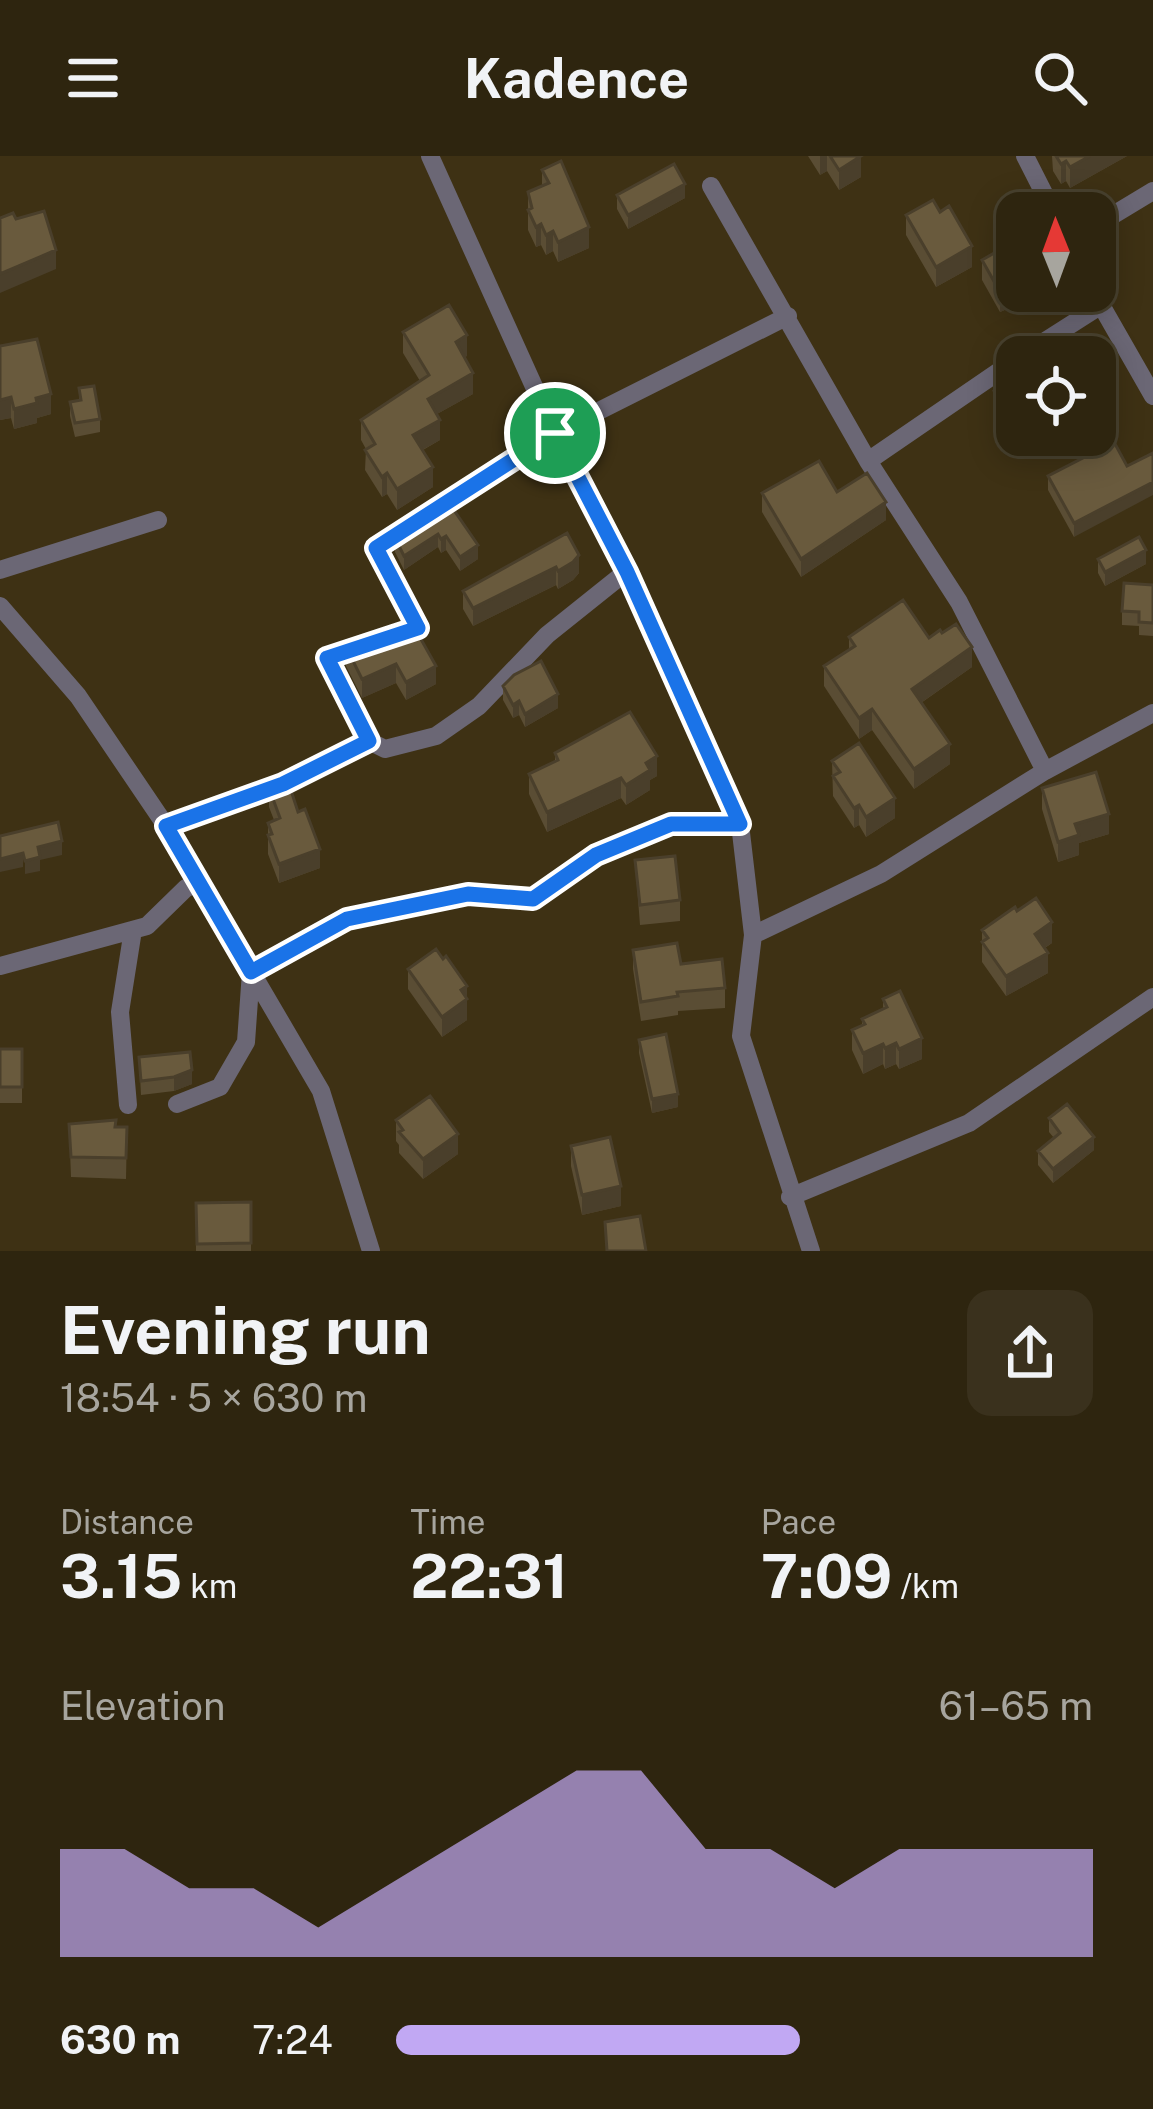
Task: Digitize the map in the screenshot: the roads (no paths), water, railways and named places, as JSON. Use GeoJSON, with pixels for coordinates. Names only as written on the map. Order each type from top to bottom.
{"type":"FeatureCollection","features":[{"type":"Feature","properties":{"kind":"street"},"geometry":{"type":"LineString","coordinates":[[430,156],[740,824],[752,935],[741,1036],[811,1251]]}},
{"type":"Feature","properties":{"kind":"street"},"geometry":{"type":"LineString","coordinates":[[1025,156],[1043,192]]}},
{"type":"Feature","properties":{"kind":"street"},"geometry":{"type":"LineString","coordinates":[[711,186],[868,461],[959,602],[1045,771]]}},
{"type":"Feature","properties":{"kind":"street"},"geometry":{"type":"LineString","coordinates":[[1116,213],[1153,191]]}},
{"type":"Feature","properties":{"kind":"street"},"geometry":{"type":"LineString","coordinates":[[1047,336],[1078,312]]}},
{"type":"Feature","properties":{"kind":"street"},"geometry":{"type":"LineString","coordinates":[[1104,312],[1153,396]]}},
{"type":"Feature","properties":{"kind":"street"},"geometry":{"type":"LineString","coordinates":[[627,572],[547,635],[479,706],[436,736],[385,749],[369,741],[327,658],[418,628],[376,548],[555,433],[788,316]]}},
{"type":"Feature","properties":{"kind":"street"},"geometry":{"type":"LineString","coordinates":[[868,461],[996,373]]}},
{"type":"Feature","properties":{"kind":"street"},"geometry":{"type":"LineString","coordinates":[[0,570],[158,520]]}},
{"type":"Feature","properties":{"kind":"street"},"geometry":{"type":"LineString","coordinates":[[3,616],[78,697],[166,826],[321,1091],[371,1251]]}},
{"type":"Feature","properties":{"kind":"street"},"geometry":{"type":"LineString","coordinates":[[752,935],[880,874],[1045,771],[1153,712]]}},
{"type":"Feature","properties":{"kind":"street"},"geometry":{"type":"LineString","coordinates":[[166,826],[283,784],[369,741]]}},
{"type":"Feature","properties":{"kind":"street"},"geometry":{"type":"LineString","coordinates":[[251,972],[347,919],[468,894],[533,899],[596,855],[671,824],[740,824]]}},
{"type":"Feature","properties":{"kind":"street"},"geometry":{"type":"LineString","coordinates":[[0,966],[147,926],[186,888],[198,884]]}},
{"type":"Feature","properties":{"kind":"street"},"geometry":{"type":"LineString","coordinates":[[128,1105],[120,1012],[133,930]]}},
{"type":"Feature","properties":{"kind":"street"},"geometry":{"type":"LineString","coordinates":[[177,1104],[220,1088],[246,1042],[251,972]]}},
{"type":"Feature","properties":{"kind":"street"},"geometry":{"type":"LineString","coordinates":[[790,1197],[969,1123],[1153,997]]}}]}
